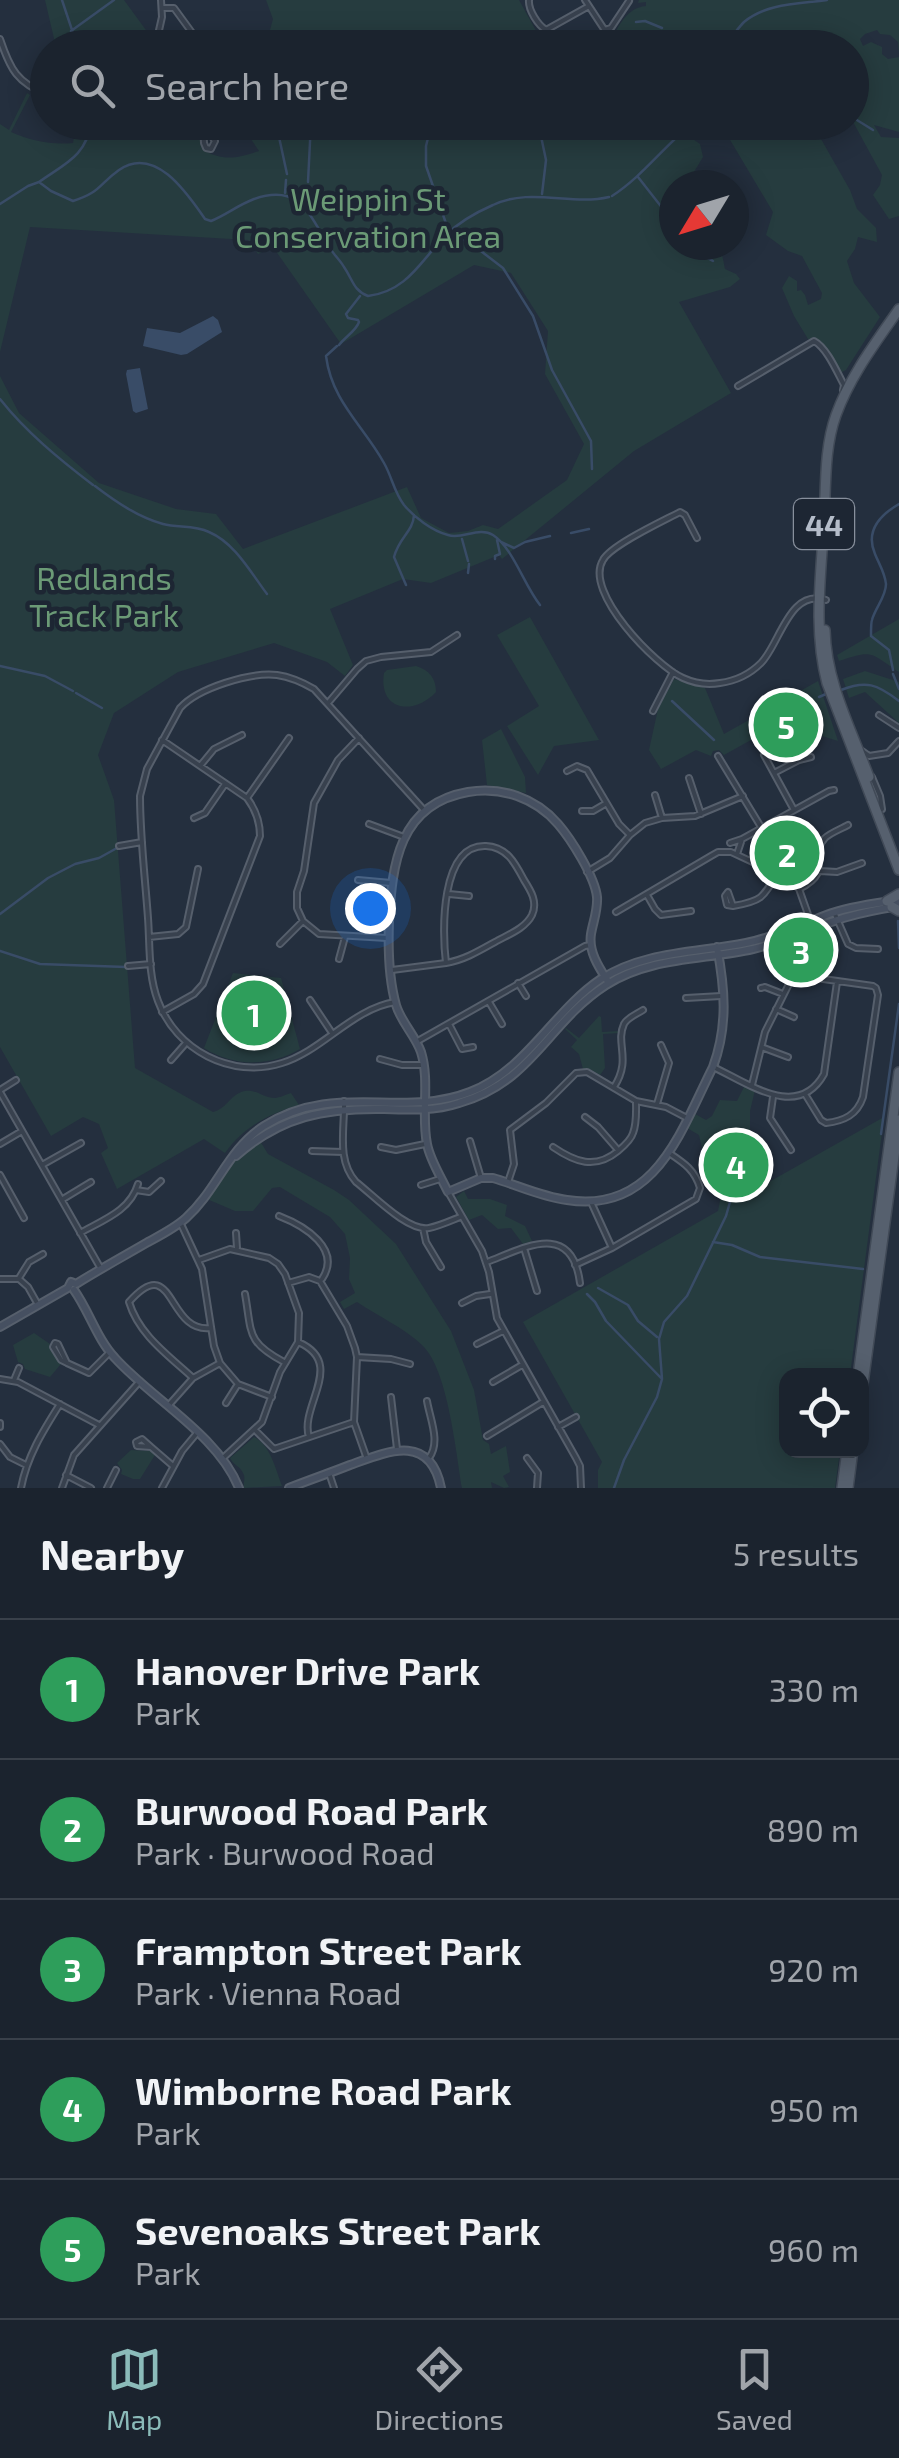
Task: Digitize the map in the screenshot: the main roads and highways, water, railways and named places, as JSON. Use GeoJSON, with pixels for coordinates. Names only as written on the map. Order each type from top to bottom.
{"type":"FeatureCollection","features":[{"type":"Feature","properties":{"kind":"main road","name":"44"},"geometry":{"type":"LineString","coordinates":[[899,309],[855,375],[838,409],[829,449],[822,600],[828,667],[899,852]]}},
{"type":"Feature","properties":{"kind":"main road","name":"44"},"geometry":{"type":"LineString","coordinates":[[899,320],[851,393],[838,430],[819,646],[826,683],[899,870]]}},
{"type":"Feature","properties":{"kind":"main road"},"geometry":{"type":"LineString","coordinates":[[864,1368],[899,1072]]}},
{"type":"Feature","properties":{"kind":"main road"},"geometry":{"type":"LineString","coordinates":[[859,1368],[899,1120]]}},
{"type":"Feature","properties":{"kind":"main road"},"geometry":{"type":"LineString","coordinates":[[845,1488],[849,1458]]}},
{"type":"Feature","properties":{"kind":"water"},"geometry":{"type":"Polygon","coordinates":[[[213,316],[222,332],[187,354],[143,346],[147,328],[180,333],[213,316]]]}},
{"type":"Feature","properties":{"kind":"water"},"geometry":{"type":"Polygon","coordinates":[[[140,368],[148,409],[136,413],[126,374],[127,370],[140,368]]]}},
{"type":"Feature","properties":{"kind":"waterway"},"geometry":{"type":"LineString","coordinates":[[62,0],[72,30]]}},
{"type":"Feature","properties":{"kind":"waterway"},"geometry":{"type":"LineString","coordinates":[[72,30],[114,0]]}},
{"type":"Feature","properties":{"kind":"waterway"},"geometry":{"type":"LineString","coordinates":[[737,30],[763,11],[827,0]]}},
{"type":"Feature","properties":{"kind":"waterway"},"geometry":{"type":"LineString","coordinates":[[636,22],[662,28]]}},
{"type":"Feature","properties":{"kind":"waterway"},"geometry":{"type":"LineString","coordinates":[[869,128],[873,130]]}},
{"type":"Feature","properties":{"kind":"waterway"},"geometry":{"type":"LineString","coordinates":[[39,182],[65,164],[86,140]]}},
{"type":"Feature","properties":{"kind":"waterway"},"geometry":{"type":"LineString","coordinates":[[280,140],[287,174]]}},
{"type":"Feature","properties":{"kind":"waterway"},"geometry":{"type":"LineString","coordinates":[[308,182],[310,140]]}},
{"type":"Feature","properties":{"kind":"waterway"},"geometry":{"type":"LineString","coordinates":[[428,140],[426,166],[449,232],[503,268],[533,316],[552,370],[591,441],[592,469]]}},
{"type":"Feature","properties":{"kind":"waterway"},"geometry":{"type":"LineString","coordinates":[[542,140],[546,160],[542,194]]}},
{"type":"Feature","properties":{"kind":"waterway"},"geometry":{"type":"LineString","coordinates":[[612,196],[673,140]]}},
{"type":"Feature","properties":{"kind":"waterway"},"geometry":{"type":"LineString","coordinates":[[0,204],[39,182],[73,201],[94,191],[119,170],[145,163],[169,175],[205,219],[211,221],[254,199],[283,195],[302,205],[356,288],[368,296],[404,281],[451,230],[493,205],[521,197],[609,197]]}},
{"type":"Feature","properties":{"kind":"waterway"},"geometry":{"type":"LineString","coordinates":[[638,177],[659,204]]}},
{"type":"Feature","properties":{"kind":"waterway"},"geometry":{"type":"LineString","coordinates":[[285,193],[286,180]]}},
{"type":"Feature","properties":{"kind":"waterway"},"geometry":{"type":"LineString","coordinates":[[300,202],[306,190]]}},
{"type":"Feature","properties":{"kind":"waterway"},"geometry":{"type":"LineString","coordinates":[[339,345],[359,322],[346,314],[360,296]]}},
{"type":"Feature","properties":{"kind":"waterway"},"geometry":{"type":"LineString","coordinates":[[337,346],[326,356],[335,387],[376,449],[404,505],[442,533],[493,535],[507,549],[540,605]]}},
{"type":"Feature","properties":{"kind":"waterway"},"geometry":{"type":"LineString","coordinates":[[0,399],[44,445],[93,485]]}},
{"type":"Feature","properties":{"kind":"waterway"},"geometry":{"type":"LineString","coordinates":[[95,486],[145,517],[218,537],[242,559],[267,594]]}},
{"type":"Feature","properties":{"kind":"waterway"},"geometry":{"type":"LineString","coordinates":[[893,670],[889,650],[871,636],[872,620],[886,584],[872,538],[880,519],[899,504]]}},
{"type":"Feature","properties":{"kind":"waterway"},"geometry":{"type":"LineString","coordinates":[[406,585],[394,557],[414,515]]}},
{"type":"Feature","properties":{"kind":"waterway"},"geometry":{"type":"LineString","coordinates":[[571,533],[589,529]]}},
{"type":"Feature","properties":{"kind":"waterway"},"geometry":{"type":"LineString","coordinates":[[501,542],[514,548],[550,536]]}},
{"type":"Feature","properties":{"kind":"waterway"},"geometry":{"type":"LineString","coordinates":[[462,539],[468,561]]}},
{"type":"Feature","properties":{"kind":"waterway"},"geometry":{"type":"LineString","coordinates":[[495,559],[500,554],[497,540]]}},
{"type":"Feature","properties":{"kind":"waterway"},"geometry":{"type":"LineString","coordinates":[[468,573],[469,564]]}},
{"type":"Feature","properties":{"kind":"waterway"},"geometry":{"type":"LineString","coordinates":[[0,666],[45,676],[73,691]]}},
{"type":"Feature","properties":{"kind":"waterway"},"geometry":{"type":"LineString","coordinates":[[893,674],[899,689]]}},
{"type":"Feature","properties":{"kind":"waterway"},"geometry":{"type":"LineString","coordinates":[[841,690],[871,685],[899,701]]}},
{"type":"Feature","properties":{"kind":"waterway"},"geometry":{"type":"LineString","coordinates":[[76,693],[102,708]]}},
{"type":"Feature","properties":{"kind":"waterway"},"geometry":{"type":"LineString","coordinates":[[819,697],[826,694]]}},
{"type":"Feature","properties":{"kind":"waterway"},"geometry":{"type":"LineString","coordinates":[[672,701],[714,740]]}},
{"type":"Feature","properties":{"kind":"waterway"},"geometry":{"type":"LineString","coordinates":[[0,914],[48,878],[117,848]]}},
{"type":"Feature","properties":{"kind":"waterway"},"geometry":{"type":"LineString","coordinates":[[898,921],[899,948]]}},
{"type":"Feature","properties":{"kind":"waterway"},"geometry":{"type":"LineString","coordinates":[[0,951],[40,964],[126,967]]}},
{"type":"Feature","properties":{"kind":"waterway"},"geometry":{"type":"LineString","coordinates":[[881,1134],[899,1004]]}},
{"type":"Feature","properties":{"kind":"waterway"},"geometry":{"type":"LineString","coordinates":[[614,1488],[657,1397],[662,1379],[659,1339],[664,1322],[687,1296],[730,1202]]}},
{"type":"Feature","properties":{"kind":"waterway"},"geometry":{"type":"LineString","coordinates":[[713,1242],[760,1257],[863,1269]]}},
{"type":"Feature","properties":{"kind":"waterway"},"geometry":{"type":"LineString","coordinates":[[598,1288],[628,1305],[638,1321],[657,1337]]}},
{"type":"Feature","properties":{"kind":"waterway"},"geometry":{"type":"LineString","coordinates":[[587,1294],[606,1321],[661,1378]]}},
{"type":"Feature","properties":{"kind":"place","name":"Sevenoaks Street Park"},"geometry":{"type":"Point","coordinates":[786,725]}},
{"type":"Feature","properties":{"kind":"place","name":"Burwood Road Park"},"geometry":{"type":"Point","coordinates":[787,853]}},
{"type":"Feature","properties":{"kind":"place","name":"Frampton Street Park"},"geometry":{"type":"Point","coordinates":[801,950]}},
{"type":"Feature","properties":{"kind":"place","name":"Hanover Drive Park"},"geometry":{"type":"Point","coordinates":[254,1013]}},
{"type":"Feature","properties":{"kind":"place","name":"Wimborne Road Park"},"geometry":{"type":"Point","coordinates":[736,1165]}},
{"type":"Feature","properties":{"kind":"park label","name":"Weippin St Conservation Area"},"geometry":{"type":"Point","coordinates":[368,216]}},
{"type":"Feature","properties":{"kind":"park label","name":"Redlands Track Park"},"geometry":{"type":"Point","coordinates":[104,596]}}]}
